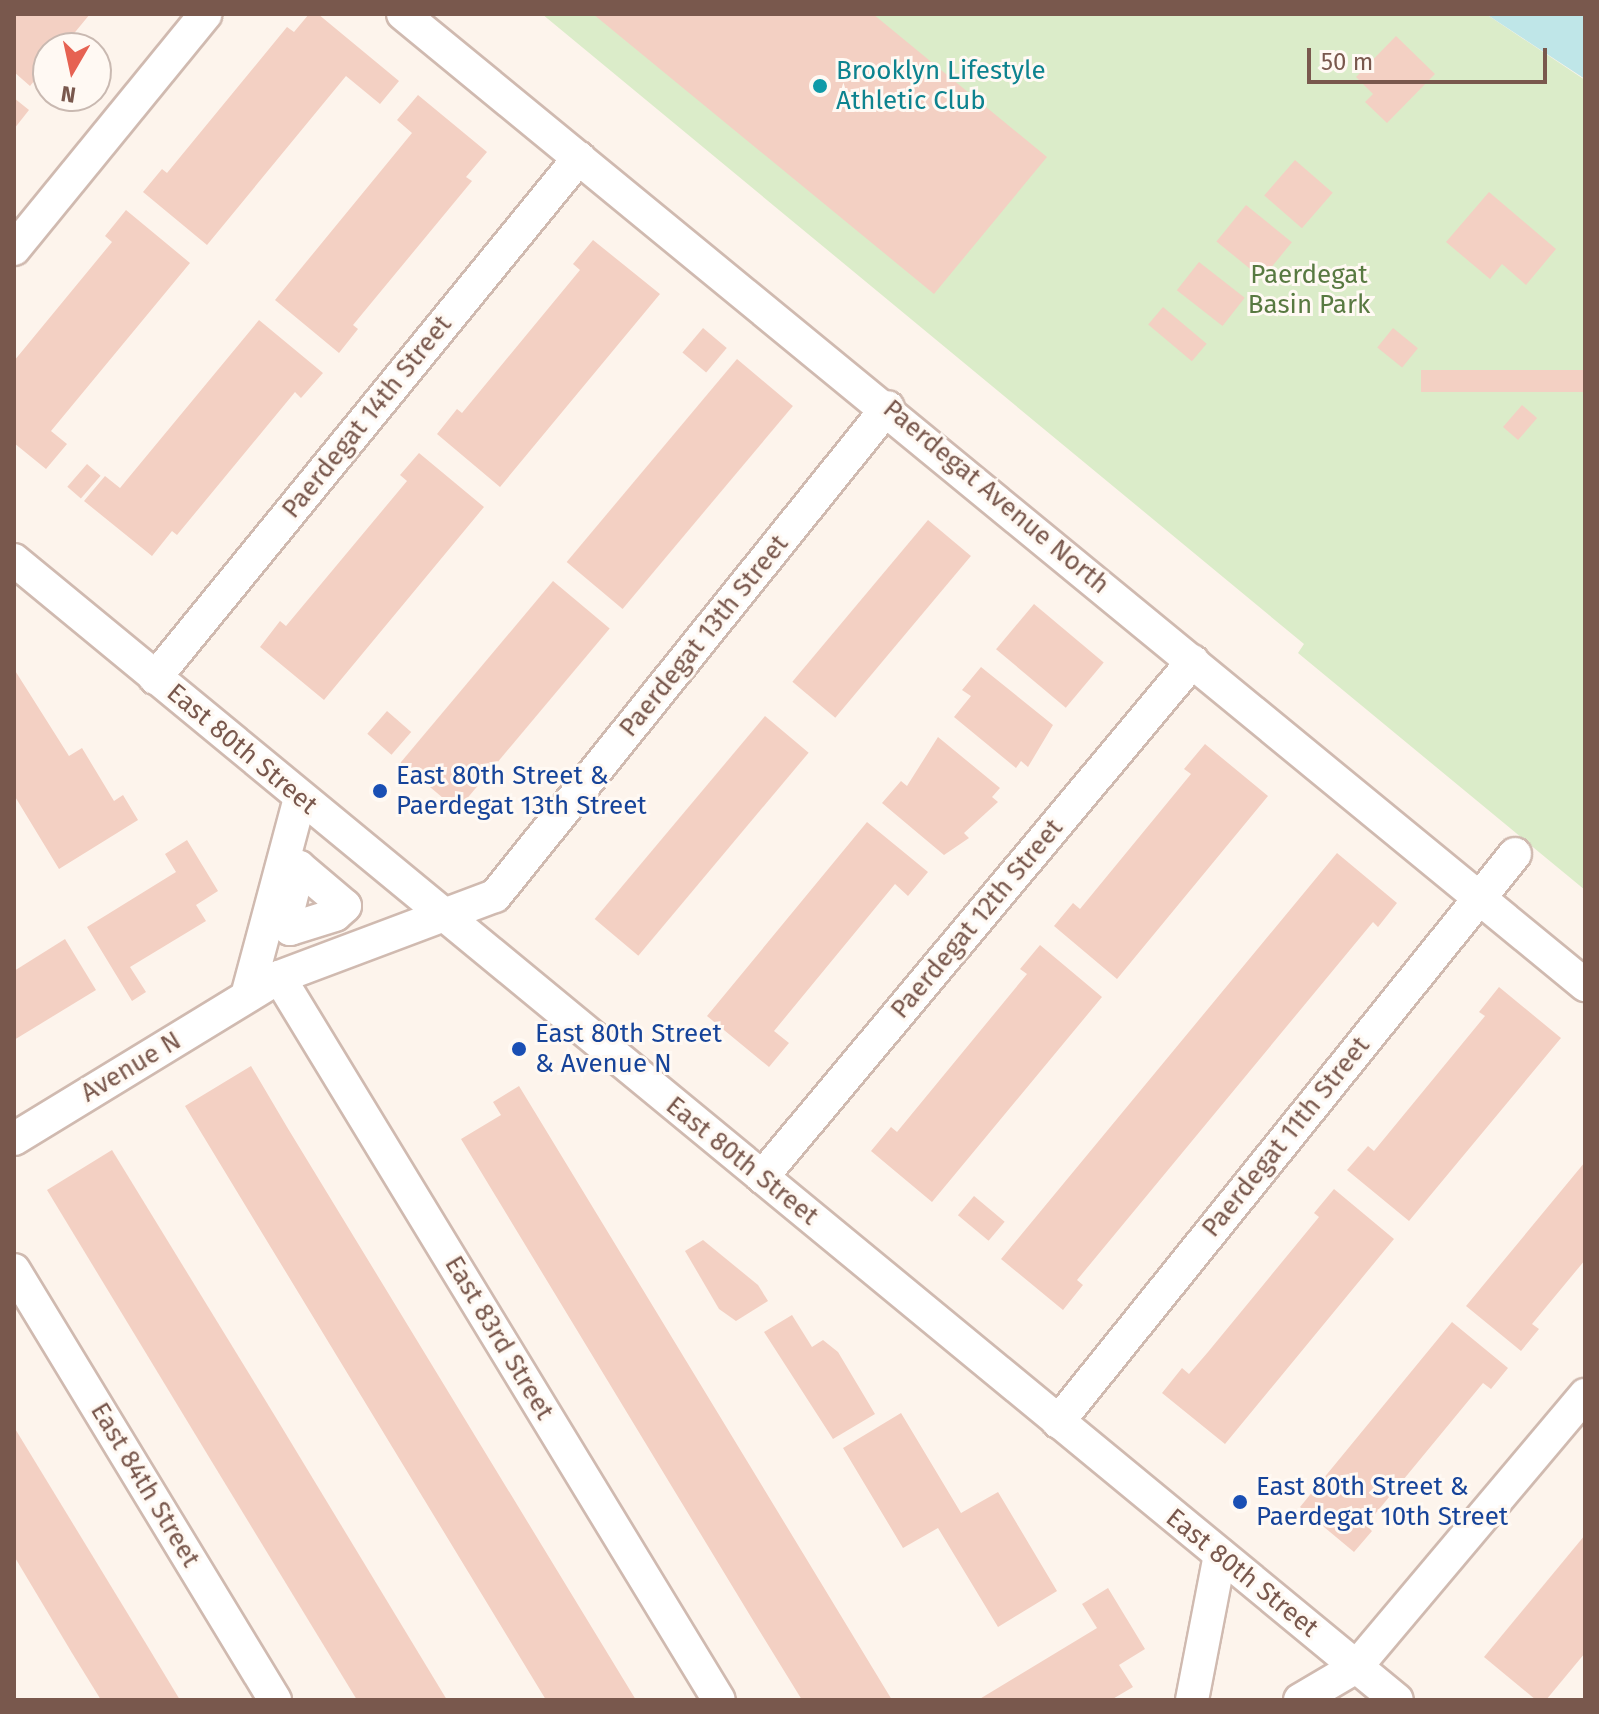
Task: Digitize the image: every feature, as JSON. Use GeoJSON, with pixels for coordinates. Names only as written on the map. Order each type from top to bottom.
{"type":"FeatureCollection","features":[{"type":"Feature","properties":{"kind":"street"},"geometry":{"type":"LineString","coordinates":[[14,249],[206,14]]}},
{"type":"Feature","properties":{"kind":"street","name":"Paerdegat Avenue North"},"geometry":{"type":"LineString","coordinates":[[403,14],[888,407],[1585,985]]}},
{"type":"Feature","properties":{"kind":"street","name":"Paerdegat 14th Street"},"geometry":{"type":"LineString","coordinates":[[155,678],[579,158]]}},
{"type":"Feature","properties":{"kind":"street","name":"Paerdegat 13th Street"},"geometry":{"type":"LineString","coordinates":[[441,914],[495,896],[888,407]]}},
{"type":"Feature","properties":{"kind":"street","name":"East 80th Street"},"geometry":{"type":"LineString","coordinates":[[14,560],[1397,1700]]}},
{"type":"Feature","properties":{"kind":"street","name":"Paerdegat 12th Street"},"geometry":{"type":"LineString","coordinates":[[762,1177],[1193,661]]}},
{"type":"Feature","properties":{"kind":"street"},"geometry":{"type":"LineString","coordinates":[[247,996],[300,798]]}},
{"type":"Feature","properties":{"kind":"street","name":"Paerdegat 11th Street"},"geometry":{"type":"LineString","coordinates":[[1058,1422],[1515,854]]}},
{"type":"Feature","properties":{"kind":"street","name":"Avenue N"},"geometry":{"type":"LineString","coordinates":[[14,1139],[279,977],[441,914]]}},
{"type":"Feature","properties":{"kind":"street","name":"East 83rd Street"},"geometry":{"type":"LineString","coordinates":[[279,977],[719,1700]]}},
{"type":"Feature","properties":{"kind":"street","name":"East 84th Street"},"geometry":{"type":"LineString","coordinates":[[14,1270],[275,1700]]}},
{"type":"Feature","properties":{"kind":"street"},"geometry":{"type":"LineString","coordinates":[[1300,1700],[1356,1667],[1585,1395]]}},
{"type":"Feature","properties":{"kind":"street"},"geometry":{"type":"LineString","coordinates":[[1192,1700],[1220,1555]]}},
{"type":"Feature","properties":{"kind":"green space","name":"Paerdegat Basin Park"},"geometry":{"type":"Polygon","coordinates":[[[542,14],[1486,14],[1585,80],[1585,890],[1298,653],[1304,644],[542,14]]]}},
{"type":"Feature","properties":{"kind":"water"},"geometry":{"type":"Polygon","coordinates":[[[1486,14],[1585,14],[1585,79],[1486,14]]]}},
{"type":"Feature","properties":{"kind":"building"},"geometry":{"type":"Polygon","coordinates":[[[16,14],[90,14],[75,32],[32,32],[32,84],[30,86],[14,72],[16,14]]]}},
{"type":"Feature","properties":{"kind":"building"},"geometry":{"type":"Polygon","coordinates":[[[309,14],[318,14],[399,81],[380,104],[346,76],[207,245],[143,192],[162,169],[167,173],[287,27],[294,32],[309,14]]]}},
{"type":"Feature","properties":{"kind":"building","name":"Brooklyn Lifestyle Athletic Club"},"geometry":{"type":"Polygon","coordinates":[[[593,14],[873,14],[1047,157],[934,294],[593,14]]]}},
{"type":"Feature","properties":{"kind":"building"},"geometry":{"type":"Polygon","coordinates":[[[1396,36],[1435,74],[1387,123],[1365,102],[1373,94],[1356,77],[1396,36]]]}},
{"type":"Feature","properties":{"kind":"building"},"geometry":{"type":"Polygon","coordinates":[[[418,95],[487,152],[466,177],[472,181],[353,325],[358,329],[339,353],[275,300],[412,133],[397,120],[418,95]]]}},
{"type":"Feature","properties":{"kind":"building"},"geometry":{"type":"Polygon","coordinates":[[[14,98],[29,110],[14,129],[14,98]]]}},
{"type":"Feature","properties":{"kind":"building"},"geometry":{"type":"Polygon","coordinates":[[[1295,160],[1333,193],[1302,228],[1264,195],[1295,160]]]}},
{"type":"Feature","properties":{"kind":"building"},"geometry":{"type":"Polygon","coordinates":[[[1489,192],[1556,249],[1526,285],[1502,264],[1490,279],[1446,242],[1489,192]]]}},
{"type":"Feature","properties":{"kind":"building"},"geometry":{"type":"Polygon","coordinates":[[[1246,205],[1292,242],[1262,279],[1216,242],[1246,205]]]}},
{"type":"Feature","properties":{"kind":"building"},"geometry":{"type":"Polygon","coordinates":[[[126,210],[190,263],[51,431],[67,444],[46,469],[14,443],[14,361],[112,242],[105,236],[126,210]]]}},
{"type":"Feature","properties":{"kind":"building"},"geometry":{"type":"Polygon","coordinates":[[[593,240],[660,294],[500,487],[437,434],[457,409],[462,413],[580,270],[573,264],[593,240]]]}},
{"type":"Feature","properties":{"kind":"building"},"geometry":{"type":"Polygon","coordinates":[[[1199,262],[1245,298],[1223,326],[1177,290],[1199,262]]]}},
{"type":"Feature","properties":{"kind":"building"},"geometry":{"type":"Polygon","coordinates":[[[1163,307],[1207,344],[1192,361],[1148,325],[1163,307]]]}},
{"type":"Feature","properties":{"kind":"building"},"geometry":{"type":"Polygon","coordinates":[[[259,320],[323,373],[301,398],[295,392],[177,535],[172,531],[152,556],[84,501],[105,476],[120,488],[259,320]]]}},
{"type":"Feature","properties":{"kind":"building"},"geometry":{"type":"Polygon","coordinates":[[[703,328],[727,348],[706,372],[682,353],[703,328]]]}},
{"type":"Feature","properties":{"kind":"building"},"geometry":{"type":"Polygon","coordinates":[[[1393,328],[1418,348],[1402,368],[1377,347],[1393,328]]]}},
{"type":"Feature","properties":{"kind":"building"},"geometry":{"type":"Polygon","coordinates":[[[737,359],[793,406],[623,609],[567,562],[737,359]]]}},
{"type":"Feature","properties":{"kind":"building"},"geometry":{"type":"Polygon","coordinates":[[[1421,370],[1585,370],[1585,392],[1421,392],[1421,370]]]}},
{"type":"Feature","properties":{"kind":"building"},"geometry":{"type":"Polygon","coordinates":[[[1522,405],[1537,418],[1518,440],[1503,427],[1522,405]]]}},
{"type":"Feature","properties":{"kind":"building"},"geometry":{"type":"Polygon","coordinates":[[[419,453],[484,507],[324,700],[260,647],[280,621],[286,626],[407,481],[400,475],[419,453]]]}},
{"type":"Feature","properties":{"kind":"building"},"geometry":{"type":"Polygon","coordinates":[[[87,464],[101,476],[81,498],[67,487],[87,464]]]}},
{"type":"Feature","properties":{"kind":"building"},"geometry":{"type":"Polygon","coordinates":[[[928,520],[971,556],[835,718],[792,682],[928,520]]]}},
{"type":"Feature","properties":{"kind":"building"},"geometry":{"type":"Polygon","coordinates":[[[553,581],[610,629],[457,810],[401,763],[553,581]]]}},
{"type":"Feature","properties":{"kind":"building"},"geometry":{"type":"Polygon","coordinates":[[[1034,604],[1104,662],[1066,708],[996,649],[1034,604]]]}},
{"type":"Feature","properties":{"kind":"building"},"geometry":{"type":"Polygon","coordinates":[[[981,667],[1053,725],[1028,767],[1021,761],[1016,768],[954,717],[971,696],[962,690],[981,667]]]}},
{"type":"Feature","properties":{"kind":"building"},"geometry":{"type":"Polygon","coordinates":[[[14,669],[69,756],[82,748],[114,801],[123,795],[138,820],[59,869],[14,795],[14,669]]]}},
{"type":"Feature","properties":{"kind":"building"},"geometry":{"type":"Polygon","coordinates":[[[387,711],[411,732],[391,755],[367,734],[387,711]]]}},
{"type":"Feature","properties":{"kind":"building"},"geometry":{"type":"Polygon","coordinates":[[[765,716],[809,753],[638,956],[595,919],[765,716]]]}},
{"type":"Feature","properties":{"kind":"building"},"geometry":{"type":"Polygon","coordinates":[[[938,737],[1000,788],[992,797],[998,802],[964,833],[969,838],[944,855],[882,803],[901,781],[907,786],[938,737]]]}},
{"type":"Feature","properties":{"kind":"building"},"geometry":{"type":"Polygon","coordinates":[[[1205,744],[1268,796],[1117,979],[1054,926],[1073,903],[1080,909],[1191,774],[1184,769],[1205,744]]]}},
{"type":"Feature","properties":{"kind":"building"},"geometry":{"type":"Polygon","coordinates":[[[867,822],[928,872],[908,896],[895,884],[774,1031],[789,1043],[769,1067],[707,1016],[867,822]]]}},
{"type":"Feature","properties":{"kind":"building"},"geometry":{"type":"Polygon","coordinates":[[[187,840],[218,891],[196,905],[206,921],[130,967],[146,992],[132,1001],[87,927],[176,872],[165,854],[187,840]]]}},
{"type":"Feature","properties":{"kind":"building"},"geometry":{"type":"Polygon","coordinates":[[[1337,853],[1397,903],[1378,927],[1373,922],[1077,1280],[1083,1285],[1063,1310],[1001,1259],[1337,853]]]}},
{"type":"Feature","properties":{"kind":"building"},"geometry":{"type":"Polygon","coordinates":[[[65,939],[96,990],[14,1040],[14,971],[65,939]]]}},
{"type":"Feature","properties":{"kind":"building"},"geometry":{"type":"Polygon","coordinates":[[[1040,945],[1102,997],[932,1202],[871,1151],[891,1127],[897,1132],[1027,974],[1020,969],[1040,945]]]}},
{"type":"Feature","properties":{"kind":"building"},"geometry":{"type":"Polygon","coordinates":[[[1499,987],[1561,1038],[1409,1221],[1347,1170],[1368,1146],[1374,1151],[1485,1016],[1479,1012],[1499,987]]]}},
{"type":"Feature","properties":{"kind":"building"},"geometry":{"type":"Polygon","coordinates":[[[251,1066],[636,1700],[546,1700],[222,1167],[185,1106],[251,1066]]]}},
{"type":"Feature","properties":{"kind":"building"},"geometry":{"type":"Polygon","coordinates":[[[519,1086],[892,1700],[802,1700],[754,1622],[461,1139],[501,1115],[493,1102],[519,1086]]]}},
{"type":"Feature","properties":{"kind":"building"},"geometry":{"type":"Polygon","coordinates":[[[112,1150],[447,1700],[357,1700],[212,1462],[47,1190],[112,1150]]]}},
{"type":"Feature","properties":{"kind":"building"},"geometry":{"type":"Polygon","coordinates":[[[1585,1162],[1585,1260],[1532,1324],[1539,1329],[1521,1351],[1466,1306],[1585,1162]]]}},
{"type":"Feature","properties":{"kind":"building"},"geometry":{"type":"Polygon","coordinates":[[[1334,1189],[1394,1239],[1225,1444],[1162,1393],[1182,1368],[1189,1374],[1208,1352],[1319,1217],[1314,1213],[1334,1189]]]}},
{"type":"Feature","properties":{"kind":"building"},"geometry":{"type":"Polygon","coordinates":[[[974,1196],[1005,1222],[989,1241],[958,1215],[974,1196]]]}},
{"type":"Feature","properties":{"kind":"building"},"geometry":{"type":"Polygon","coordinates":[[[703,1240],[758,1285],[768,1301],[736,1321],[719,1309],[685,1251],[703,1240]]]}},
{"type":"Feature","properties":{"kind":"building"},"geometry":{"type":"Polygon","coordinates":[[[792,1315],[812,1347],[823,1340],[838,1352],[875,1414],[833,1439],[764,1332],[792,1315]]]}},
{"type":"Feature","properties":{"kind":"building"},"geometry":{"type":"Polygon","coordinates":[[[1452,1322],[1508,1368],[1491,1389],[1483,1383],[1366,1525],[1372,1531],[1354,1552],[1300,1507],[1452,1322]]]}},
{"type":"Feature","properties":{"kind":"building"},"geometry":{"type":"Polygon","coordinates":[[[901,1413],[961,1513],[998,1492],[1057,1591],[998,1627],[938,1528],[903,1548],[843,1448],[901,1413]]]}},
{"type":"Feature","properties":{"kind":"building"},"geometry":{"type":"Polygon","coordinates":[[[14,1427],[180,1700],[101,1700],[72,1653],[14,1556],[14,1427]]]}},
{"type":"Feature","properties":{"kind":"building"},"geometry":{"type":"Polygon","coordinates":[[[1585,1535],[1585,1653],[1546,1700],[1536,1700],[1484,1657],[1585,1535]]]}},
{"type":"Feature","properties":{"kind":"building"},"geometry":{"type":"Polygon","coordinates":[[[1108,1588],[1145,1649],[1119,1665],[1133,1687],[1111,1700],[978,1700],[1097,1628],[1082,1604],[1108,1588]]]}},
{"type":"Feature","properties":{"kind":"place","name":"Brooklyn Lifestyle Athletic Club"},"geometry":{"type":"Point","coordinates":[820,86]}},
{"type":"Feature","properties":{"kind":"place","name":"East 80th Street & Paerdegat 13th Street"},"geometry":{"type":"Point","coordinates":[380,791]}},
{"type":"Feature","properties":{"kind":"place","name":"East 80th Street & Avenue N"},"geometry":{"type":"Point","coordinates":[519,1049]}},
{"type":"Feature","properties":{"kind":"place","name":"East 80th Street & Paerdegat 10th Street"},"geometry":{"type":"Point","coordinates":[1240,1502]}}]}
